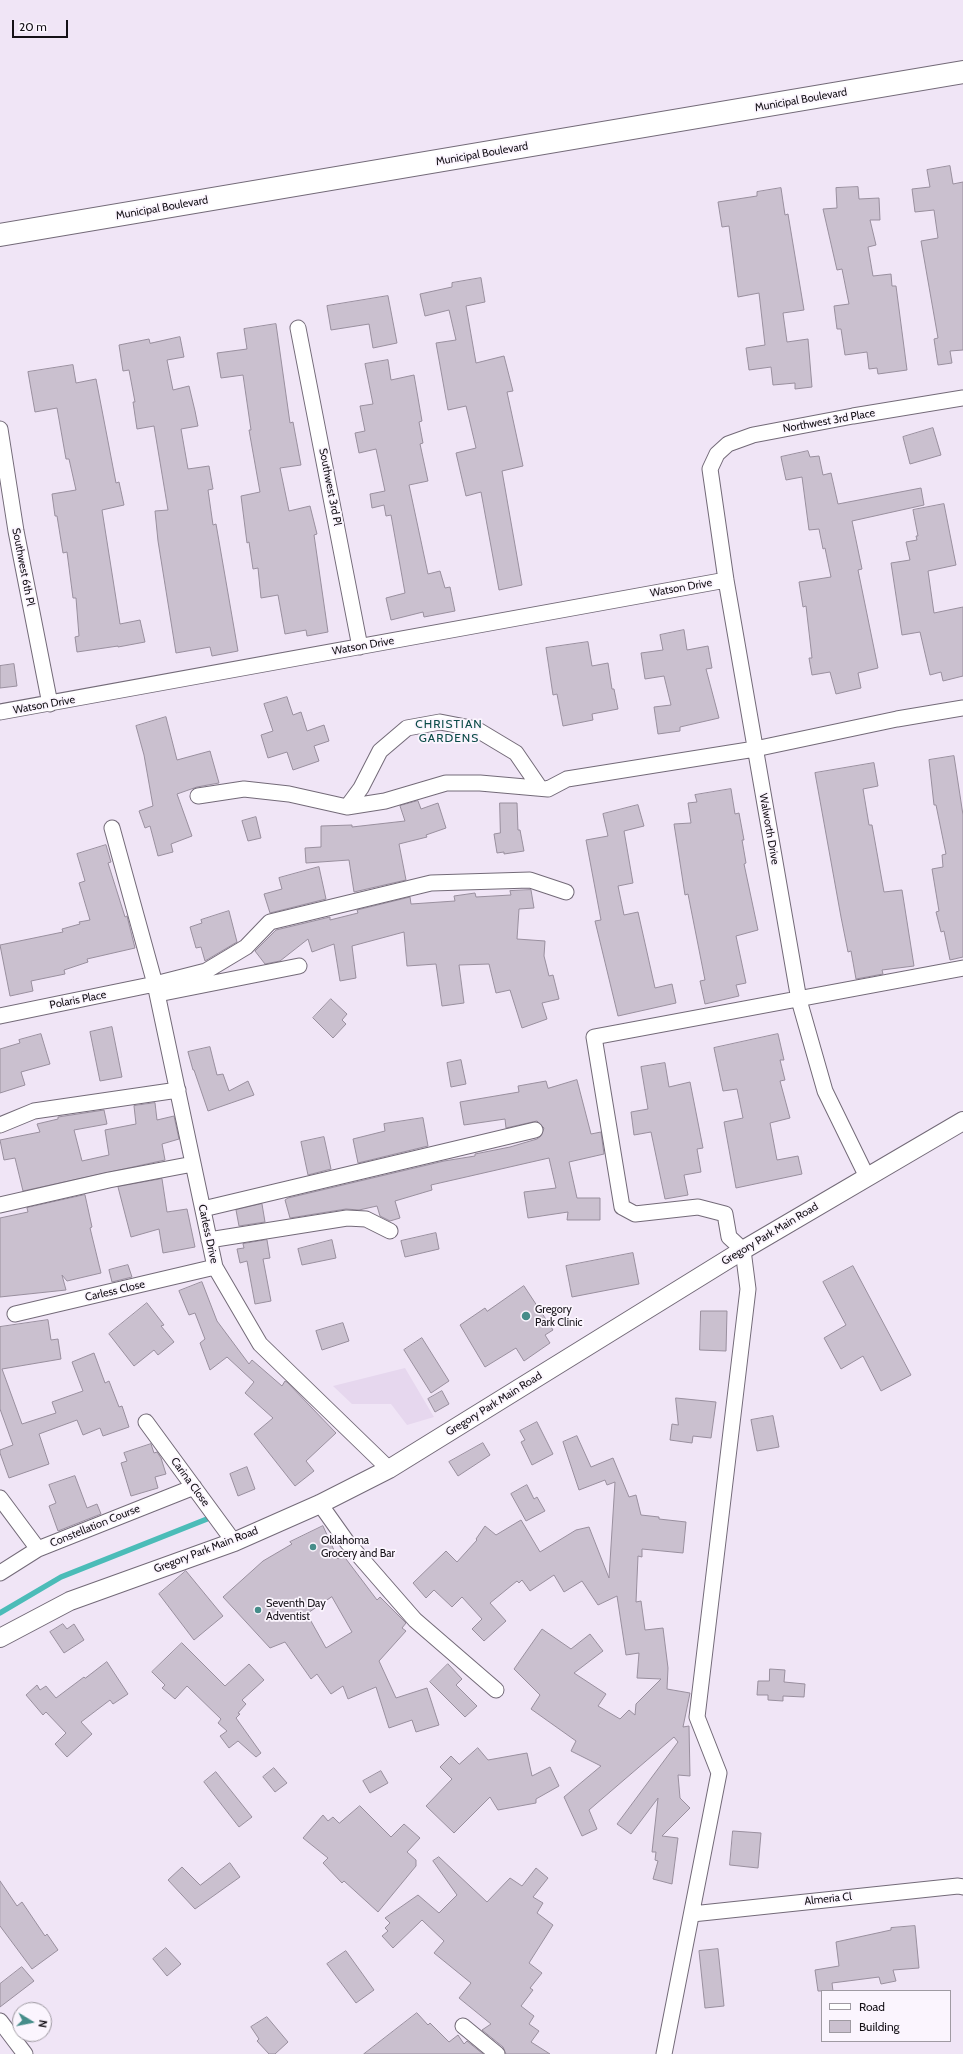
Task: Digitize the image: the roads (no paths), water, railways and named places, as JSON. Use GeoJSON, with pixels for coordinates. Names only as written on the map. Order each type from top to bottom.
{"type":"FeatureCollection","features":[{"type":"Feature","properties":{"kind":"main road","name":"Municipal Boulevard"},"geometry":{"type":"LineString","coordinates":[[0,236],[963,72]]}},
{"type":"Feature","properties":{"kind":"street","name":"Southwest 3rd Pl"},"geometry":{"type":"LineString","coordinates":[[298,328],[360,646]]}},
{"type":"Feature","properties":{"kind":"street","name":"Northwest 3rd Place"},"geometry":{"type":"LineString","coordinates":[[710,469],[717,454],[728,444],[753,435],[853,416],[963,398]]}},
{"type":"Feature","properties":{"kind":"street","name":"Southwest 6th Pl"},"geometry":{"type":"LineString","coordinates":[[0,429],[16,531],[50,704]]}},
{"type":"Feature","properties":{"kind":"street","name":"Walworth Drive"},"geometry":{"type":"LineString","coordinates":[[710,469],[726,580],[799,1000],[825,1091],[867,1176]]}},
{"type":"Feature","properties":{"kind":"street","name":"Watson Drive"},"geometry":{"type":"LineString","coordinates":[[0,712],[360,646],[558,612],[726,580]]}},
{"type":"Feature","properties":{"kind":"street"},"geometry":{"type":"LineString","coordinates":[[198,796],[244,789],[288,794],[347,807],[384,801],[446,783],[480,783],[548,789],[567,779],[755,749],[897,719],[963,708]]}},
{"type":"Feature","properties":{"kind":"street"},"geometry":{"type":"LineString","coordinates":[[347,807],[361,788],[380,751],[407,728],[440,722],[476,729],[516,753],[540,788]]}},
{"type":"Feature","properties":{"kind":"street","name":"Carless Drive"},"geometry":{"type":"LineString","coordinates":[[112,828],[157,989],[215,1267],[260,1344],[389,1469]]}},
{"type":"Feature","properties":{"kind":"street"},"geometry":{"type":"LineString","coordinates":[[157,989],[206,971],[246,947],[270,922],[431,883],[530,880],[566,892]]}},
{"type":"Feature","properties":{"kind":"street"},"geometry":{"type":"LineString","coordinates":[[157,989],[299,966]]}},
{"type":"Feature","properties":{"kind":"street"},"geometry":{"type":"LineString","coordinates":[[664,2054],[719,1773],[697,1717],[748,1289],[743,1250],[729,1237],[725,1214],[698,1207],[635,1214],[622,1207],[594,1037],[687,1018],[799,1000],[963,968]]}},
{"type":"Feature","properties":{"kind":"street","name":"Polaris Place"},"geometry":{"type":"LineString","coordinates":[[0,1016],[157,989]]}},
{"type":"Feature","properties":{"kind":"street"},"geometry":{"type":"LineString","coordinates":[[0,1125],[34,1111],[178,1090]]}},
{"type":"Feature","properties":{"kind":"street","name":"Gregory Park Main Road"},"geometry":{"type":"LineString","coordinates":[[0,1638],[70,1601],[320,1504],[389,1469],[743,1250],[963,1121]]}},
{"type":"Feature","properties":{"kind":"street"},"geometry":{"type":"LineString","coordinates":[[203,1208],[535,1130]]}},
{"type":"Feature","properties":{"kind":"street"},"geometry":{"type":"LineString","coordinates":[[0,1205],[109,1180],[193,1164]]}},
{"type":"Feature","properties":{"kind":"street"},"geometry":{"type":"LineString","coordinates":[[209,1240],[347,1218],[366,1219],[390,1231]]}},
{"type":"Feature","properties":{"kind":"street","name":"Carless Close"},"geometry":{"type":"LineString","coordinates":[[15,1314],[215,1267]]}},
{"type":"Feature","properties":{"kind":"street","name":"Carina Close"},"geometry":{"type":"LineString","coordinates":[[146,1422],[231,1538]]}},
{"type":"Feature","properties":{"kind":"street","name":"Constellation Course"},"geometry":{"type":"LineString","coordinates":[[0,1573],[38,1549],[194,1487]]}},
{"type":"Feature","properties":{"kind":"street"},"geometry":{"type":"LineString","coordinates":[[0,1498],[38,1549]]}},
{"type":"Feature","properties":{"kind":"street"},"geometry":{"type":"LineString","coordinates":[[320,1504],[348,1542],[415,1620],[496,1690]]}},
{"type":"Feature","properties":{"kind":"street","name":"Almeria Cl"},"geometry":{"type":"LineString","coordinates":[[692,1914],[958,1886],[963,1887]]}},
{"type":"Feature","properties":{"kind":"street"},"geometry":{"type":"LineString","coordinates":[[0,2021],[25,2054]]}},
{"type":"Feature","properties":{"kind":"street"},"geometry":{"type":"LineString","coordinates":[[463,2026],[497,2054]]}},
{"type":"Feature","properties":{"kind":"waterway"},"geometry":{"type":"LineString","coordinates":[[0,1613],[61,1577],[207,1519]]}},
{"type":"Feature","properties":{"kind":"place","name":"Gregory Park Clinic"},"geometry":{"type":"Point","coordinates":[526,1316]}},
{"type":"Feature","properties":{"kind":"place","name":"Oklahoma Grocery and Bar"},"geometry":{"type":"Point","coordinates":[313,1547]}},
{"type":"Feature","properties":{"kind":"place","name":"Seventh Day Adventist"},"geometry":{"type":"Point","coordinates":[258,1610]}},
{"type":"Feature","properties":{"kind":"district","name":"CHRISTIAN GARDENS"},"geometry":{"type":"Point","coordinates":[449,731]}}]}
